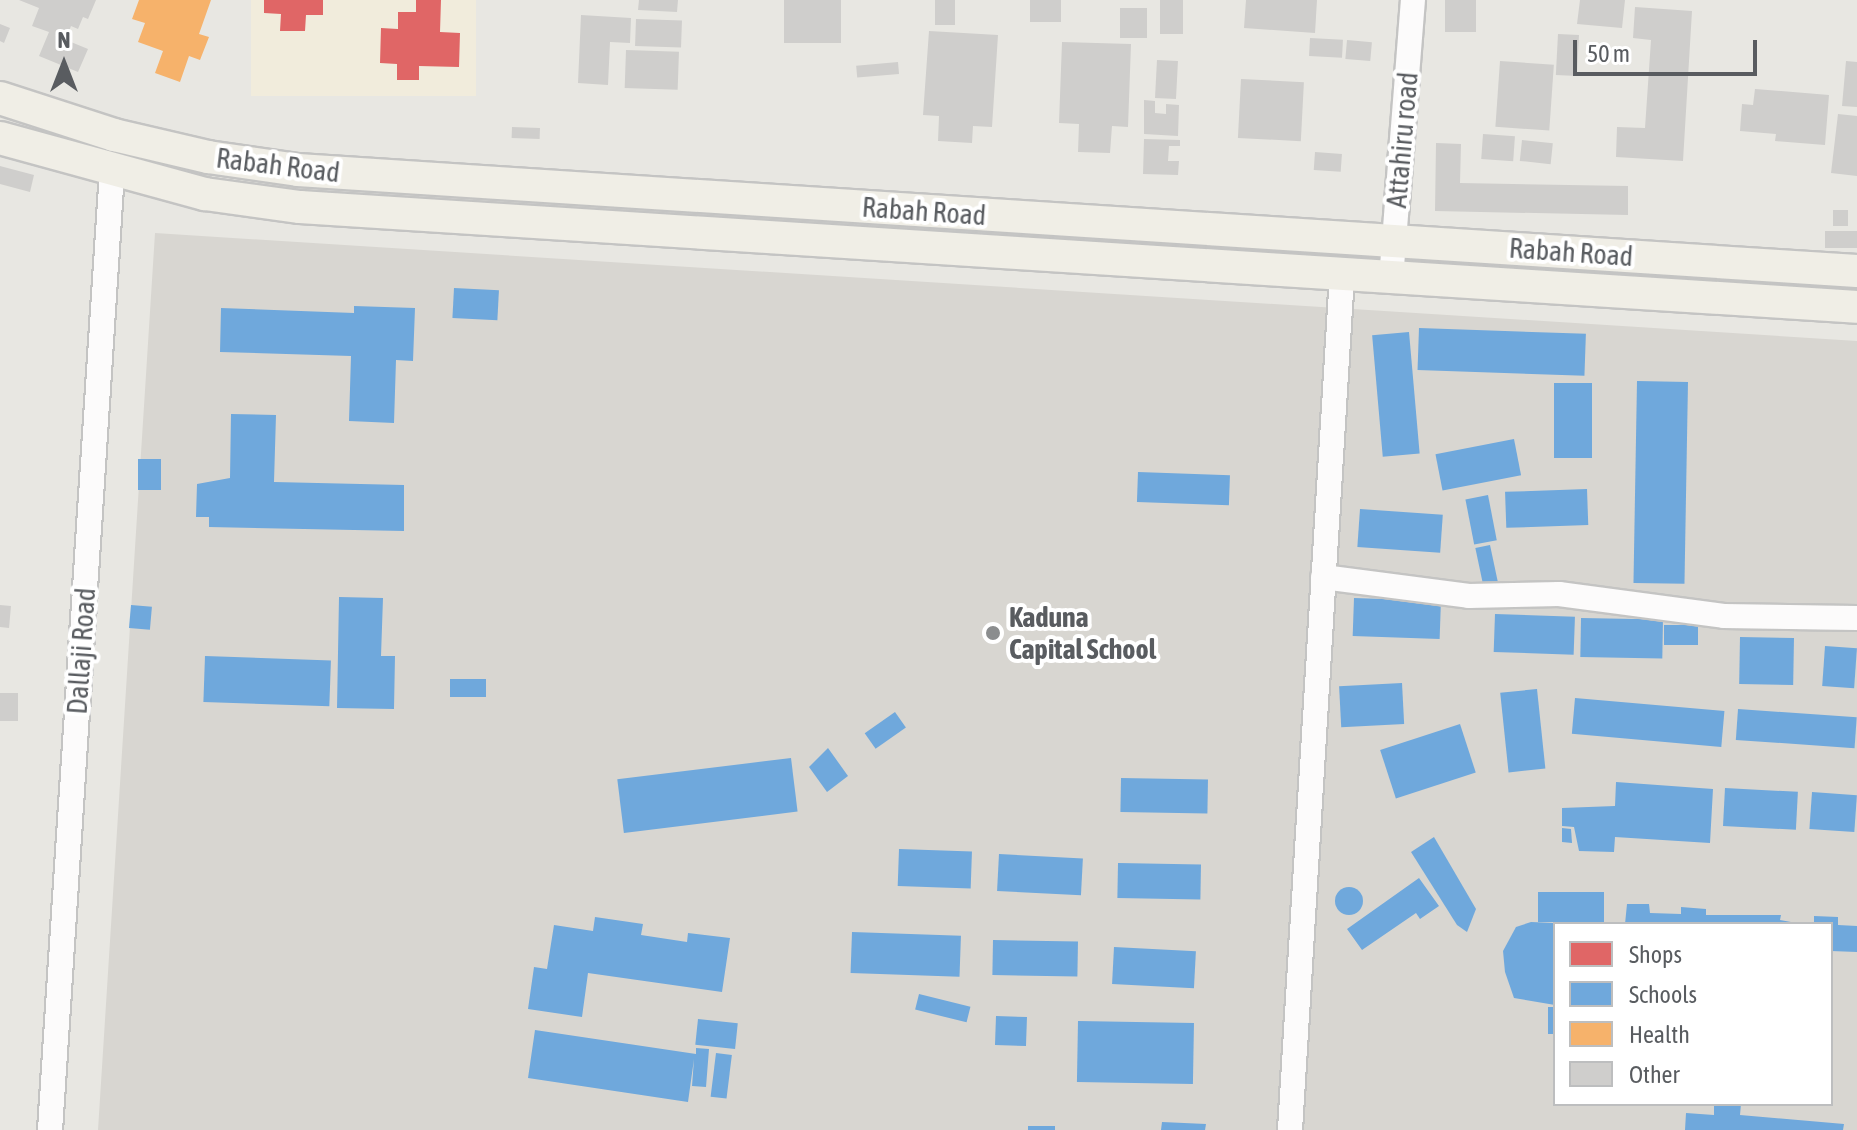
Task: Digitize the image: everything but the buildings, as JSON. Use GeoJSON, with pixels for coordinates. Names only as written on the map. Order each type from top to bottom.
{"type":"FeatureCollection","features":[{"type":"Feature","properties":{"kind":"main road","name":"Rabah Road"},"geometry":{"type":"LineString","coordinates":[[0,98],[114,135],[208,157],[298,170],[1857,271]]}},
{"type":"Feature","properties":{"kind":"main road","name":"Rabah Road"},"geometry":{"type":"LineString","coordinates":[[0,138],[112,172],[205,194],[300,207],[1857,307]]}},
{"type":"Feature","properties":{"kind":"street","name":"Attahiru road"},"geometry":{"type":"LineString","coordinates":[[1391,279],[1413,0]]}},
{"type":"Feature","properties":{"kind":"street","name":"Dallaji Road"},"geometry":{"type":"LineString","coordinates":[[50,1130],[112,172]]}},
{"type":"Feature","properties":{"kind":"street"},"geometry":{"type":"LineString","coordinates":[[1290,1130],[1342,276]]}},
{"type":"Feature","properties":{"kind":"street"},"geometry":{"type":"LineString","coordinates":[[1323,577],[1469,596],[1559,594],[1724,616],[1857,618]]}},
{"type":"Feature","properties":{"kind":"shaded area"},"geometry":{"type":"Polygon","coordinates":[[[251,0],[476,0],[476,96],[251,96],[251,0]]]}},
{"type":"Feature","properties":{"kind":"shaded area","name":"Kaduna Capital School"},"geometry":{"type":"Polygon","coordinates":[[[155,233],[1857,341],[1857,1130],[98,1130],[155,233]]]}},
{"type":"Feature","properties":{"kind":"place","name":"Kaduna Capital School"},"geometry":{"type":"Point","coordinates":[993,633]}}]}
